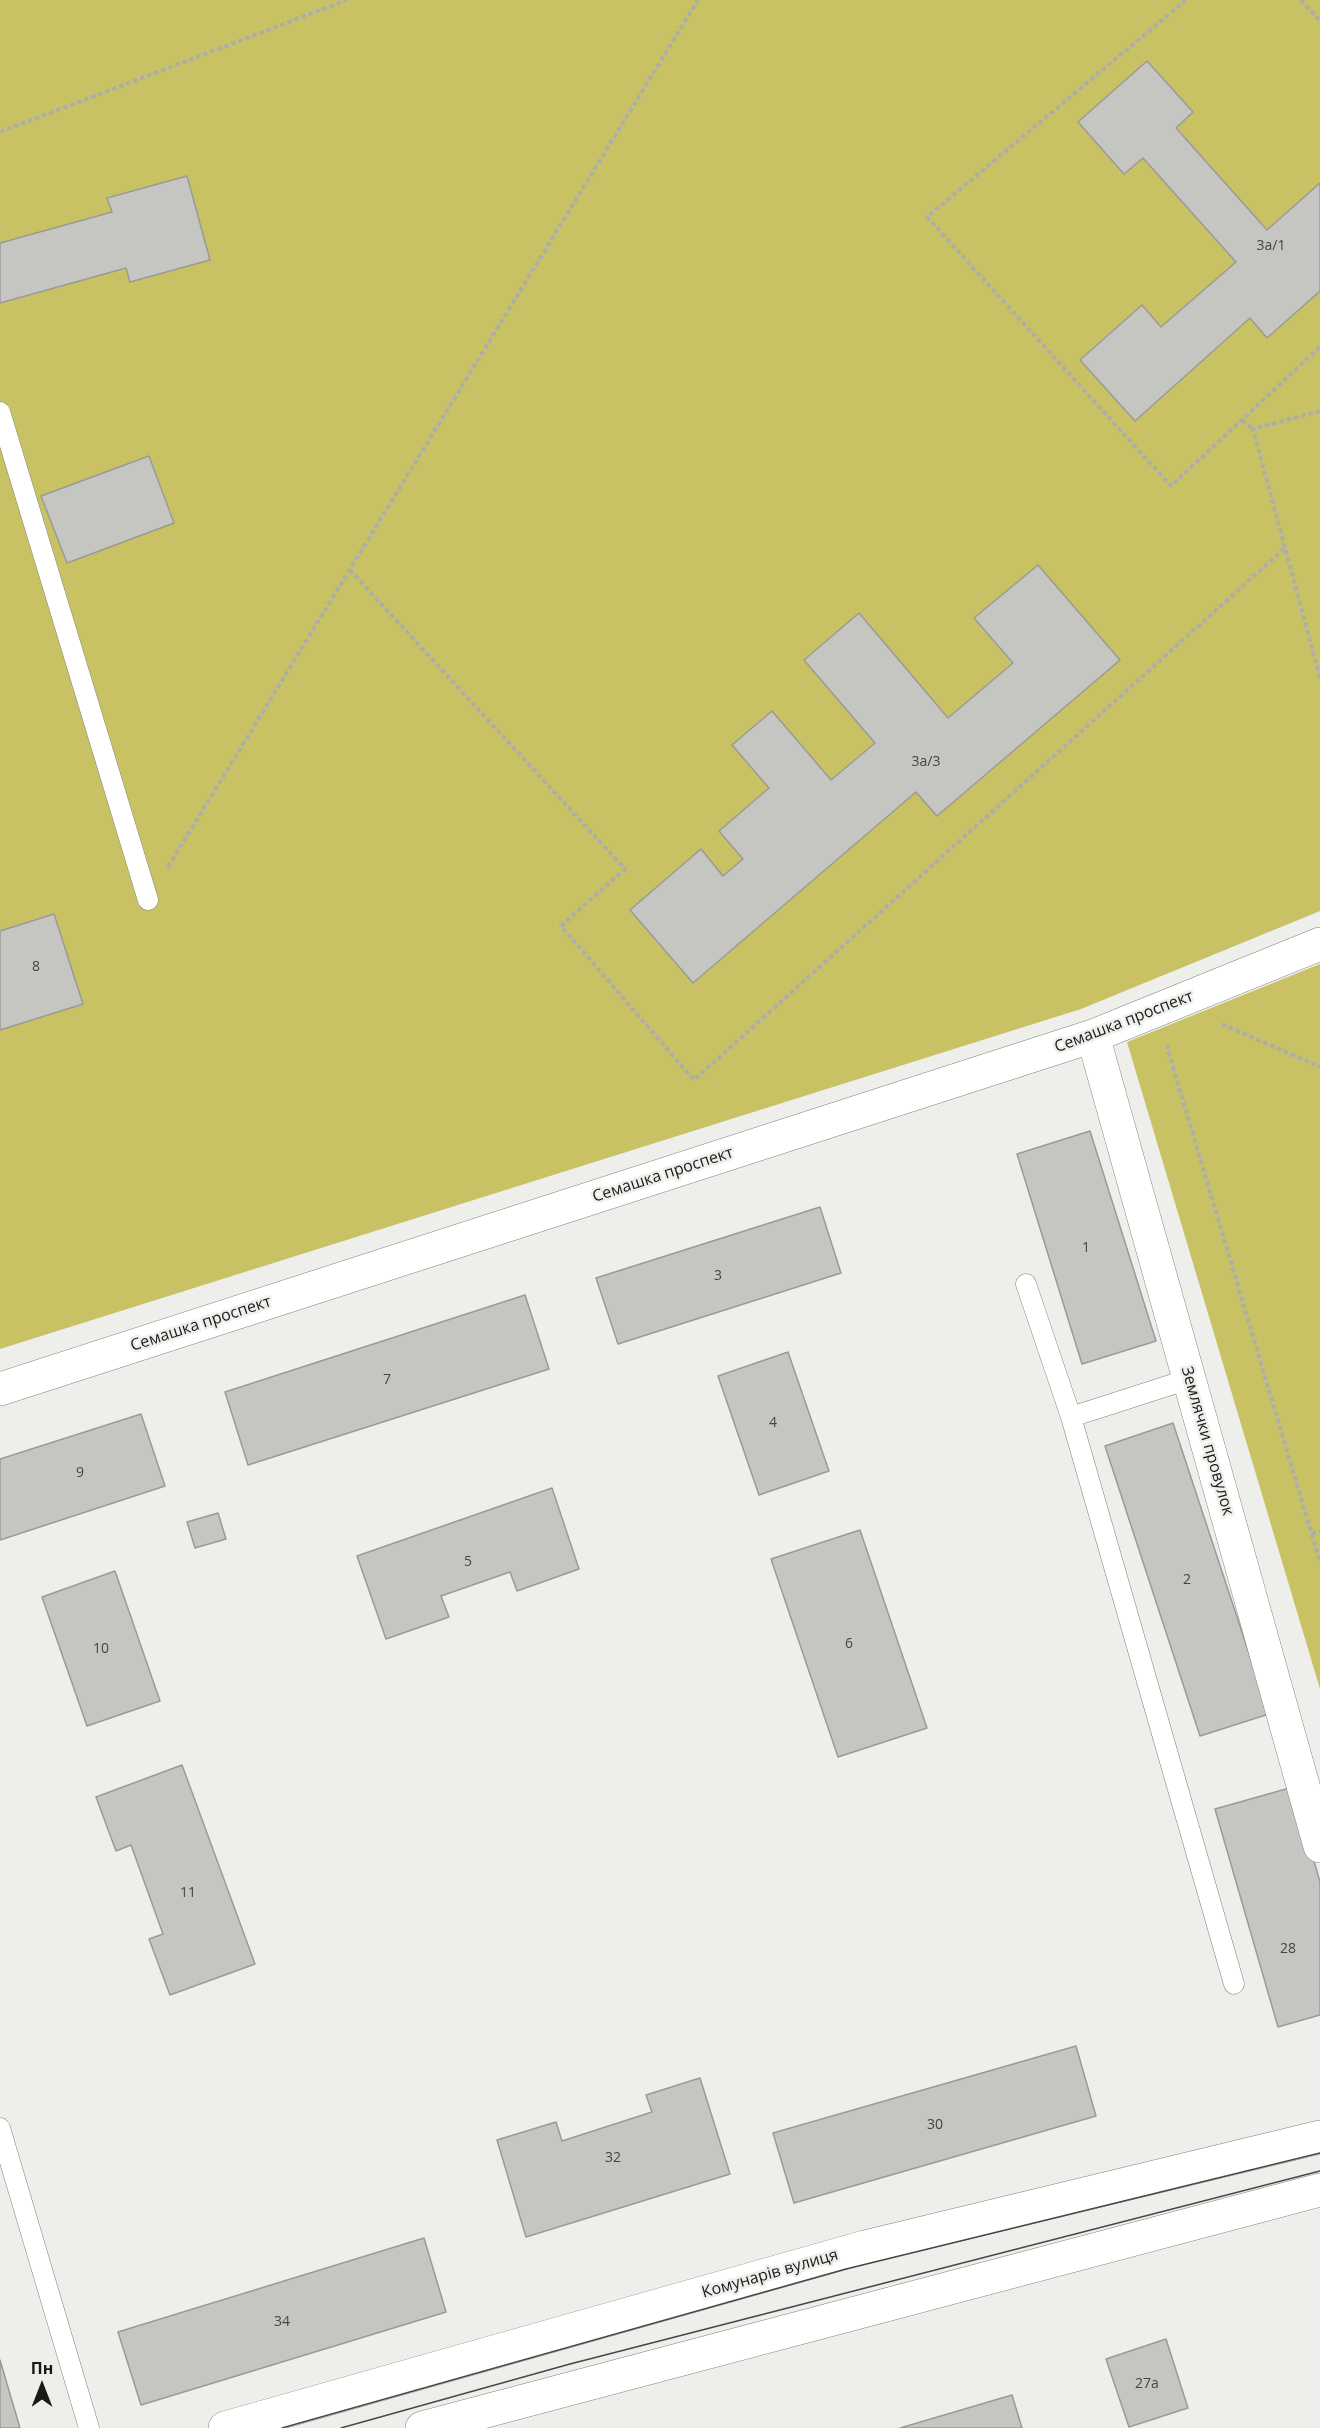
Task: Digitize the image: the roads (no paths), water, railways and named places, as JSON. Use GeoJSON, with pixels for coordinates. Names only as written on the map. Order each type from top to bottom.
{"type":"FeatureCollection","features":[{"type":"Feature","properties":{"kind":"street","name":"Семашка проспект"},"geometry":{"type":"LineString","coordinates":[[0,1389],[1093,1036],[1320,944]]}},
{"type":"Feature","properties":{"kind":"street","name":"Землячки провулок"},"geometry":{"type":"LineString","coordinates":[[1093,1036],[1320,1846]]}},
{"type":"Feature","properties":{"kind":"street","name":"Комунарів вулиця"},"geometry":{"type":"LineString","coordinates":[[225,2428],[865,2247],[1320,2137]]}},
{"type":"Feature","properties":{"kind":"street"},"geometry":{"type":"LineString","coordinates":[[422,2428],[1320,2190]]}},
{"type":"Feature","properties":{"kind":"lane"},"geometry":{"type":"LineString","coordinates":[[0,412],[148,900]]}},
{"type":"Feature","properties":{"kind":"lane"},"geometry":{"type":"LineString","coordinates":[[1026,1284],[1071,1417],[1234,1984]]}},
{"type":"Feature","properties":{"kind":"lane"},"geometry":{"type":"LineString","coordinates":[[1071,1417],[1189,1379]]}},
{"type":"Feature","properties":{"kind":"lane"},"geometry":{"type":"LineString","coordinates":[[0,2128],[89,2428]]}},
{"type":"Feature","properties":{"kind":"tram line"},"geometry":{"type":"LineString","coordinates":[[282,2428],[846,2269],[1320,2153]]}},
{"type":"Feature","properties":{"kind":"tram line"},"geometry":{"type":"LineString","coordinates":[[341,2428],[570,2364],[1320,2171]]}}]}
